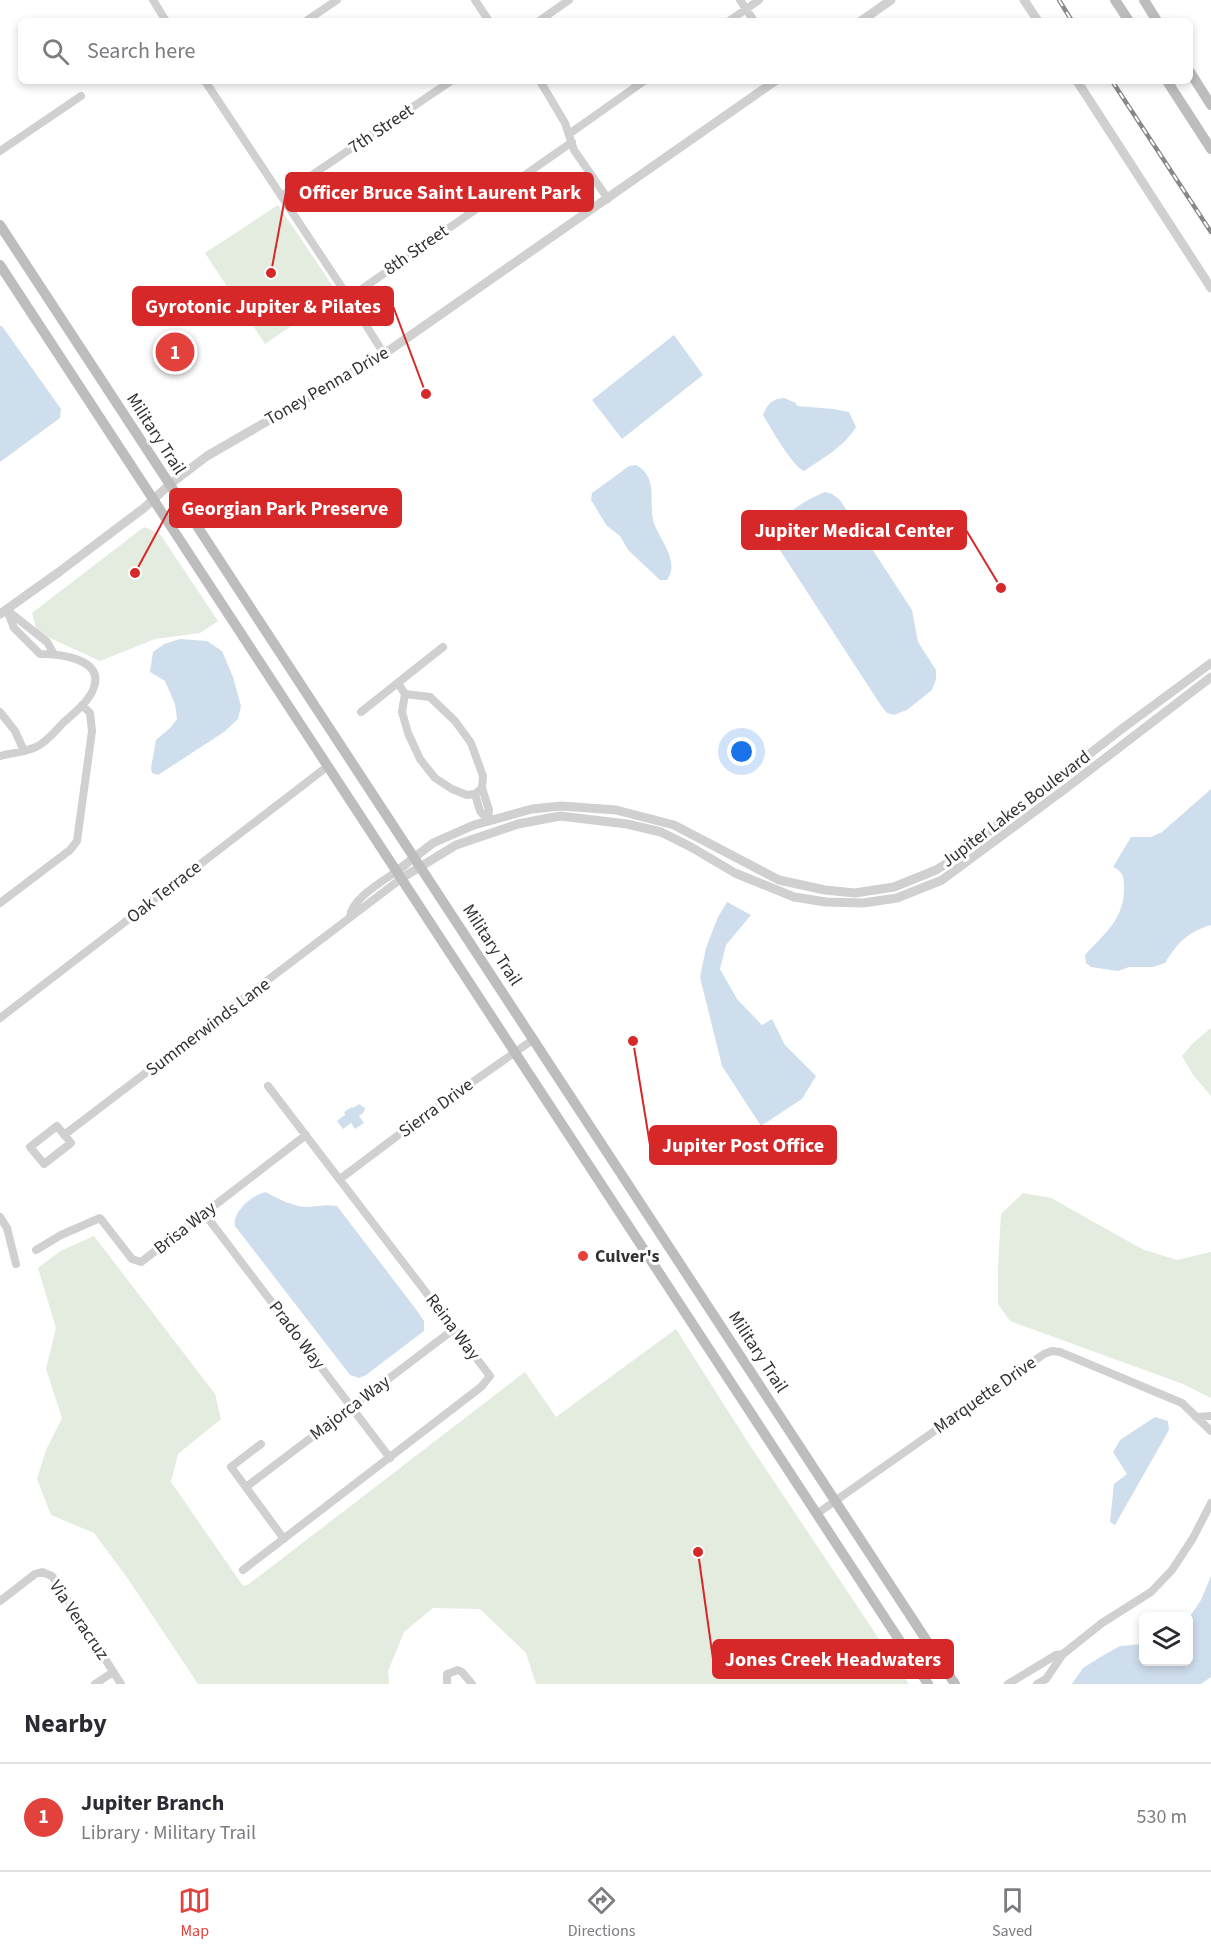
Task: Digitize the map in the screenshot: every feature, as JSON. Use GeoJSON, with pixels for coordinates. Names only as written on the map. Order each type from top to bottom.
{"type":"FeatureCollection","features":[{"type":"Feature","properties":{"kind":"main road"},"geometry":{"type":"LineString","coordinates":[[1115,0],[1127,18]]}},
{"type":"Feature","properties":{"kind":"main road"},"geometry":{"type":"LineString","coordinates":[[1144,0],[1155,18]]}},
{"type":"Feature","properties":{"kind":"main road"},"geometry":{"type":"LineString","coordinates":[[1193,77],[1211,105]]}},
{"type":"Feature","properties":{"kind":"main road"},"geometry":{"type":"LineString","coordinates":[[1169,84],[1211,149]]}},
{"type":"Feature","properties":{"kind":"main road","name":"Military Trail"},"geometry":{"type":"LineString","coordinates":[[0,225],[955,1684]]}},
{"type":"Feature","properties":{"kind":"main road","name":"Military Trail"},"geometry":{"type":"LineString","coordinates":[[0,265],[928,1684]]}},
{"type":"Feature","properties":{"kind":"street"},"geometry":{"type":"LineString","coordinates":[[153,0],[164,18]]}},
{"type":"Feature","properties":{"kind":"street"},"geometry":{"type":"LineString","coordinates":[[310,18],[337,0]]}},
{"type":"Feature","properties":{"kind":"street"},"geometry":{"type":"LineString","coordinates":[[475,0],[487,18]]}},
{"type":"Feature","properties":{"kind":"street"},"geometry":{"type":"LineString","coordinates":[[543,18],[569,0]]}},
{"type":"Feature","properties":{"kind":"street"},"geometry":{"type":"LineString","coordinates":[[740,0],[752,18]]}},
{"type":"Feature","properties":{"kind":"street"},"geometry":{"type":"LineString","coordinates":[[733,18],[759,0]]}},
{"type":"Feature","properties":{"kind":"street"},"geometry":{"type":"LineString","coordinates":[[865,18],[891,0]]}},
{"type":"Feature","properties":{"kind":"street"},"geometry":{"type":"LineString","coordinates":[[1024,0],[1036,18]]}},
{"type":"Feature","properties":{"kind":"street"},"geometry":{"type":"LineString","coordinates":[[210,84],[384,354]]}},
{"type":"Feature","properties":{"kind":"street","name":"7th Street"},"geometry":{"type":"LineString","coordinates":[[281,196],[447,84]]}},
{"type":"Feature","properties":{"kind":"street"},"geometry":{"type":"LineString","coordinates":[[542,84],[556,105],[574,150],[608,199]]}},
{"type":"Feature","properties":{"kind":"street","name":"8th Street"},"geometry":{"type":"LineString","coordinates":[[349,298],[571,138],[640,84]]}},
{"type":"Feature","properties":{"kind":"street","name":"Toney Penna Drive"},"geometry":{"type":"LineString","coordinates":[[3,612],[153,501],[169,485],[227,444],[384,354],[771,84]]}},
{"type":"Feature","properties":{"kind":"street"},"geometry":{"type":"LineString","coordinates":[[1079,84],[1211,288]]}},
{"type":"Feature","properties":{"kind":"street"},"geometry":{"type":"LineString","coordinates":[[0,151],[81,96]]}},
{"type":"Feature","properties":{"kind":"street"},"geometry":{"type":"LineString","coordinates":[[3,612],[46,642],[54,654]]}},
{"type":"Feature","properties":{"kind":"street"},"geometry":{"type":"LineString","coordinates":[[0,756],[39,747],[82,705],[94,689],[94,674],[89,666],[83,661],[54,654],[40,654],[3,612]]}},
{"type":"Feature","properties":{"kind":"street"},"geometry":{"type":"LineString","coordinates":[[361,712],[443,647]]}},
{"type":"Feature","properties":{"kind":"street","name":"Jupiter Lakes Boulevard"},"geometry":{"type":"LineString","coordinates":[[417,862],[433,843],[488,820],[532,809],[561,806],[616,810],[674,825],[780,880],[825,890],[855,893],[894,887],[936,870],[952,860],[1211,663]]}},
{"type":"Feature","properties":{"kind":"street","name":"Jupiter Lakes Boulevard"},"geometry":{"type":"LineString","coordinates":[[399,874],[417,862],[491,832],[560,816],[627,824],[661,832],[692,847],[735,873],[795,897],[826,902],[863,903],[897,898],[942,880],[1211,677]]}},
{"type":"Feature","properties":{"kind":"street"},"geometry":{"type":"LineString","coordinates":[[398,683],[405,694],[402,712],[408,733],[420,759],[435,778],[467,795],[474,794],[482,788]]}},
{"type":"Feature","properties":{"kind":"street"},"geometry":{"type":"LineString","coordinates":[[405,694],[430,697],[455,721],[471,743],[483,776],[482,788],[489,810],[488,820]]}},
{"type":"Feature","properties":{"kind":"street"},"geometry":{"type":"LineString","coordinates":[[0,903],[70,850],[77,841],[92,731],[90,713],[82,705]]}},
{"type":"Feature","properties":{"kind":"street"},"geometry":{"type":"LineString","coordinates":[[0,712],[15,731],[24,751]]}},
{"type":"Feature","properties":{"kind":"street","name":"Oak Terrace"},"geometry":{"type":"LineString","coordinates":[[0,1018],[328,765]]}},
{"type":"Feature","properties":{"kind":"street"},"geometry":{"type":"LineString","coordinates":[[474,794],[480,811],[488,820]]}},
{"type":"Feature","properties":{"kind":"street","name":"Summerwinds Lane"},"geometry":{"type":"LineString","coordinates":[[64,1135],[350,917],[399,874]]}},
{"type":"Feature","properties":{"kind":"street","name":"Sierra Drive"},"geometry":{"type":"LineString","coordinates":[[340,1179],[421,1118],[534,1039]]}},
{"type":"Feature","properties":{"kind":"street","name":"Reina Way"},"geometry":{"type":"LineString","coordinates":[[243,1570],[481,1387],[490,1376],[268,1086]]}},
{"type":"Feature","properties":{"kind":"street"},"geometry":{"type":"LineString","coordinates":[[57,1125],[64,1135],[71,1143],[44,1164],[30,1147],[57,1125]]}},
{"type":"Feature","properties":{"kind":"street","name":"Brisa Way"},"geometry":{"type":"LineString","coordinates":[[36,1250],[100,1218],[132,1259],[141,1262],[306,1135]]}},
{"type":"Feature","properties":{"kind":"street","name":"Prado Way"},"geometry":{"type":"LineString","coordinates":[[204,1214],[390,1458]]}},
{"type":"Feature","properties":{"kind":"street"},"geometry":{"type":"LineString","coordinates":[[0,1217],[8,1228],[16,1264]]}},
{"type":"Feature","properties":{"kind":"street","name":"Majorca Way"},"geometry":{"type":"LineString","coordinates":[[246,1487],[454,1329]]}},
{"type":"Feature","properties":{"kind":"street","name":"Marquette Drive"},"geometry":{"type":"LineString","coordinates":[[818,1513],[1044,1354],[1052,1351],[1060,1352],[1182,1403],[1211,1431]]}},
{"type":"Feature","properties":{"kind":"street"},"geometry":{"type":"LineString","coordinates":[[1196,1417],[1211,1416]]}},
{"type":"Feature","properties":{"kind":"street"},"geometry":{"type":"LineString","coordinates":[[261,1444],[231,1467],[284,1539]]}},
{"type":"Feature","properties":{"kind":"street"},"geometry":{"type":"LineString","coordinates":[[1037,1684],[1046,1679],[1063,1654],[1102,1623],[1151,1592],[1172,1570],[1193,1538],[1211,1503]]}},
{"type":"Feature","properties":{"kind":"street","name":"Via Veracruz"},"geometry":{"type":"LineString","coordinates":[[0,1601],[35,1574],[42,1572],[52,1576],[121,1684]]}},
{"type":"Feature","properties":{"kind":"street"},"geometry":{"type":"LineString","coordinates":[[1008,1684],[1056,1654],[1063,1654]]}},
{"type":"Feature","properties":{"kind":"street"},"geometry":{"type":"LineString","coordinates":[[447,1684],[447,1674],[458,1670],[472,1684]]}},
{"type":"Feature","properties":{"kind":"street"},"geometry":{"type":"LineString","coordinates":[[95,1684],[113,1672]]}},
{"type":"Feature","properties":{"kind":"shaded area"},"geometry":{"type":"Polygon","coordinates":[[[278,205],[338,294],[265,344],[205,253],[278,205]]]}},
{"type":"Feature","properties":{"kind":"shaded area"},"geometry":{"type":"Polygon","coordinates":[[[144,527],[160,534],[218,621],[200,633],[155,639],[100,661],[37,632],[32,613],[144,527]]]}},
{"type":"Feature","properties":{"kind":"shaded area"},"geometry":{"type":"Polygon","coordinates":[[[1211,1028],[1211,1096],[1194,1076],[1182,1056],[1211,1028]]]}},
{"type":"Feature","properties":{"kind":"shaded area"},"geometry":{"type":"Polygon","coordinates":[[[1023,1193],[1051,1198],[1142,1249],[1177,1260],[1211,1252],[1211,1398],[1183,1384],[1010,1321],[998,1304],[1001,1214],[1023,1193]]]}},
{"type":"Feature","properties":{"kind":"shaded area"},"geometry":{"type":"Polygon","coordinates":[[[94,1236],[215,1394],[221,1419],[178,1454],[171,1482],[243,1586],[249,1584],[525,1372],[556,1417],[676,1329],[747,1441],[909,1684],[536,1684],[526,1653],[480,1609],[433,1608],[404,1632],[388,1671],[389,1684],[198,1684],[126,1576],[94,1533],[51,1515],[37,1479],[46,1450],[62,1418],[46,1369],[56,1328],[38,1268],[60,1251],[94,1236]]]}},
{"type":"Feature","properties":{"kind":"water"},"geometry":{"type":"Polygon","coordinates":[[[0,326],[61,409],[60,418],[0,462],[0,326]]]}},
{"type":"Feature","properties":{"kind":"water"},"geometry":{"type":"Polygon","coordinates":[[[674,335],[703,375],[622,439],[592,400],[674,335]]]}},
{"type":"Feature","properties":{"kind":"water"},"geometry":{"type":"Polygon","coordinates":[[[784,398],[796,403],[797,406],[849,412],[856,427],[839,446],[804,471],[788,455],[763,415],[771,403],[784,398]]]}},
{"type":"Feature","properties":{"kind":"water"},"geometry":{"type":"Polygon","coordinates":[[[636,465],[643,470],[650,482],[653,520],[670,557],[671,572],[667,580],[660,580],[628,550],[620,536],[607,526],[591,500],[592,493],[629,466],[636,465]]]}},
{"type":"Feature","properties":{"kind":"water"},"geometry":{"type":"Polygon","coordinates":[[[825,492],[840,500],[912,610],[918,642],[936,670],[932,690],[907,710],[894,715],[887,713],[882,707],[770,535],[785,516],[825,492]]]}},
{"type":"Feature","properties":{"kind":"water"},"geometry":{"type":"Polygon","coordinates":[[[180,639],[207,641],[222,651],[233,677],[241,706],[238,719],[224,732],[158,775],[152,773],[151,768],[156,740],[177,719],[175,704],[165,681],[150,672],[153,652],[164,644],[180,639]]]}},
{"type":"Feature","properties":{"kind":"water"},"geometry":{"type":"Polygon","coordinates":[[[1211,789],[1211,925],[1184,939],[1165,963],[1153,967],[1129,967],[1118,971],[1091,967],[1086,963],[1085,955],[1112,925],[1121,908],[1124,879],[1119,870],[1113,867],[1131,837],[1151,837],[1162,832],[1211,789]]]}},
{"type":"Feature","properties":{"kind":"water"},"geometry":{"type":"Polygon","coordinates":[[[727,902],[751,915],[726,945],[720,969],[737,999],[762,1025],[772,1019],[785,1045],[816,1076],[802,1099],[761,1126],[722,1066],[700,977],[706,948],[718,917],[727,902]]]}},
{"type":"Feature","properties":{"kind":"water"},"geometry":{"type":"Polygon","coordinates":[[[359,1104],[365,1108],[359,1116],[364,1123],[355,1129],[351,1123],[343,1129],[337,1121],[345,1115],[344,1112],[359,1104]]]}},
{"type":"Feature","properties":{"kind":"water"},"geometry":{"type":"Polygon","coordinates":[[[266,1192],[297,1206],[337,1206],[415,1308],[424,1321],[424,1331],[366,1375],[359,1378],[350,1375],[235,1226],[237,1215],[244,1205],[255,1196],[266,1192]]]}},
{"type":"Feature","properties":{"kind":"water"},"geometry":{"type":"Polygon","coordinates":[[[1155,1417],[1168,1421],[1169,1430],[1115,1525],[1110,1522],[1114,1484],[1127,1474],[1113,1452],[1120,1440],[1155,1417]]]}},
{"type":"Feature","properties":{"kind":"water"},"geometry":{"type":"Polygon","coordinates":[[[1211,1576],[1211,1677],[1201,1684],[1072,1684],[1083,1668],[1120,1646],[1139,1644],[1139,1666],[1193,1666],[1193,1612],[1211,1576]]]}},
{"type":"Feature","properties":{"kind":"railway"},"geometry":{"type":"LineString","coordinates":[[1059,0],[1070,18]]}},
{"type":"Feature","properties":{"kind":"railway"},"geometry":{"type":"LineString","coordinates":[[1114,84],[1211,232]]}},
{"type":"Feature","properties":{"kind":"place","name":"Officer Bruce Saint Laurent Park"},"geometry":{"type":"Point","coordinates":[271,273]}},
{"type":"Feature","properties":{"kind":"place","name":"Jupiter Branch"},"geometry":{"type":"Point","coordinates":[175,352]}},
{"type":"Feature","properties":{"kind":"place","name":"Gyrotonic Jupiter & Pilates"},"geometry":{"type":"Point","coordinates":[426,394]}},
{"type":"Feature","properties":{"kind":"place","name":"Georgian Park Preserve"},"geometry":{"type":"Point","coordinates":[135,573]}},
{"type":"Feature","properties":{"kind":"place","name":"Jupiter Medical Center"},"geometry":{"type":"Point","coordinates":[1001,588]}},
{"type":"Feature","properties":{"kind":"place","name":"Jupiter Post Office"},"geometry":{"type":"Point","coordinates":[633,1041]}},
{"type":"Feature","properties":{"kind":"place","name":"Culver's"},"geometry":{"type":"Point","coordinates":[583,1256]}},
{"type":"Feature","properties":{"kind":"place","name":"Jones Creek Headwaters"},"geometry":{"type":"Point","coordinates":[698,1552]}}]}
